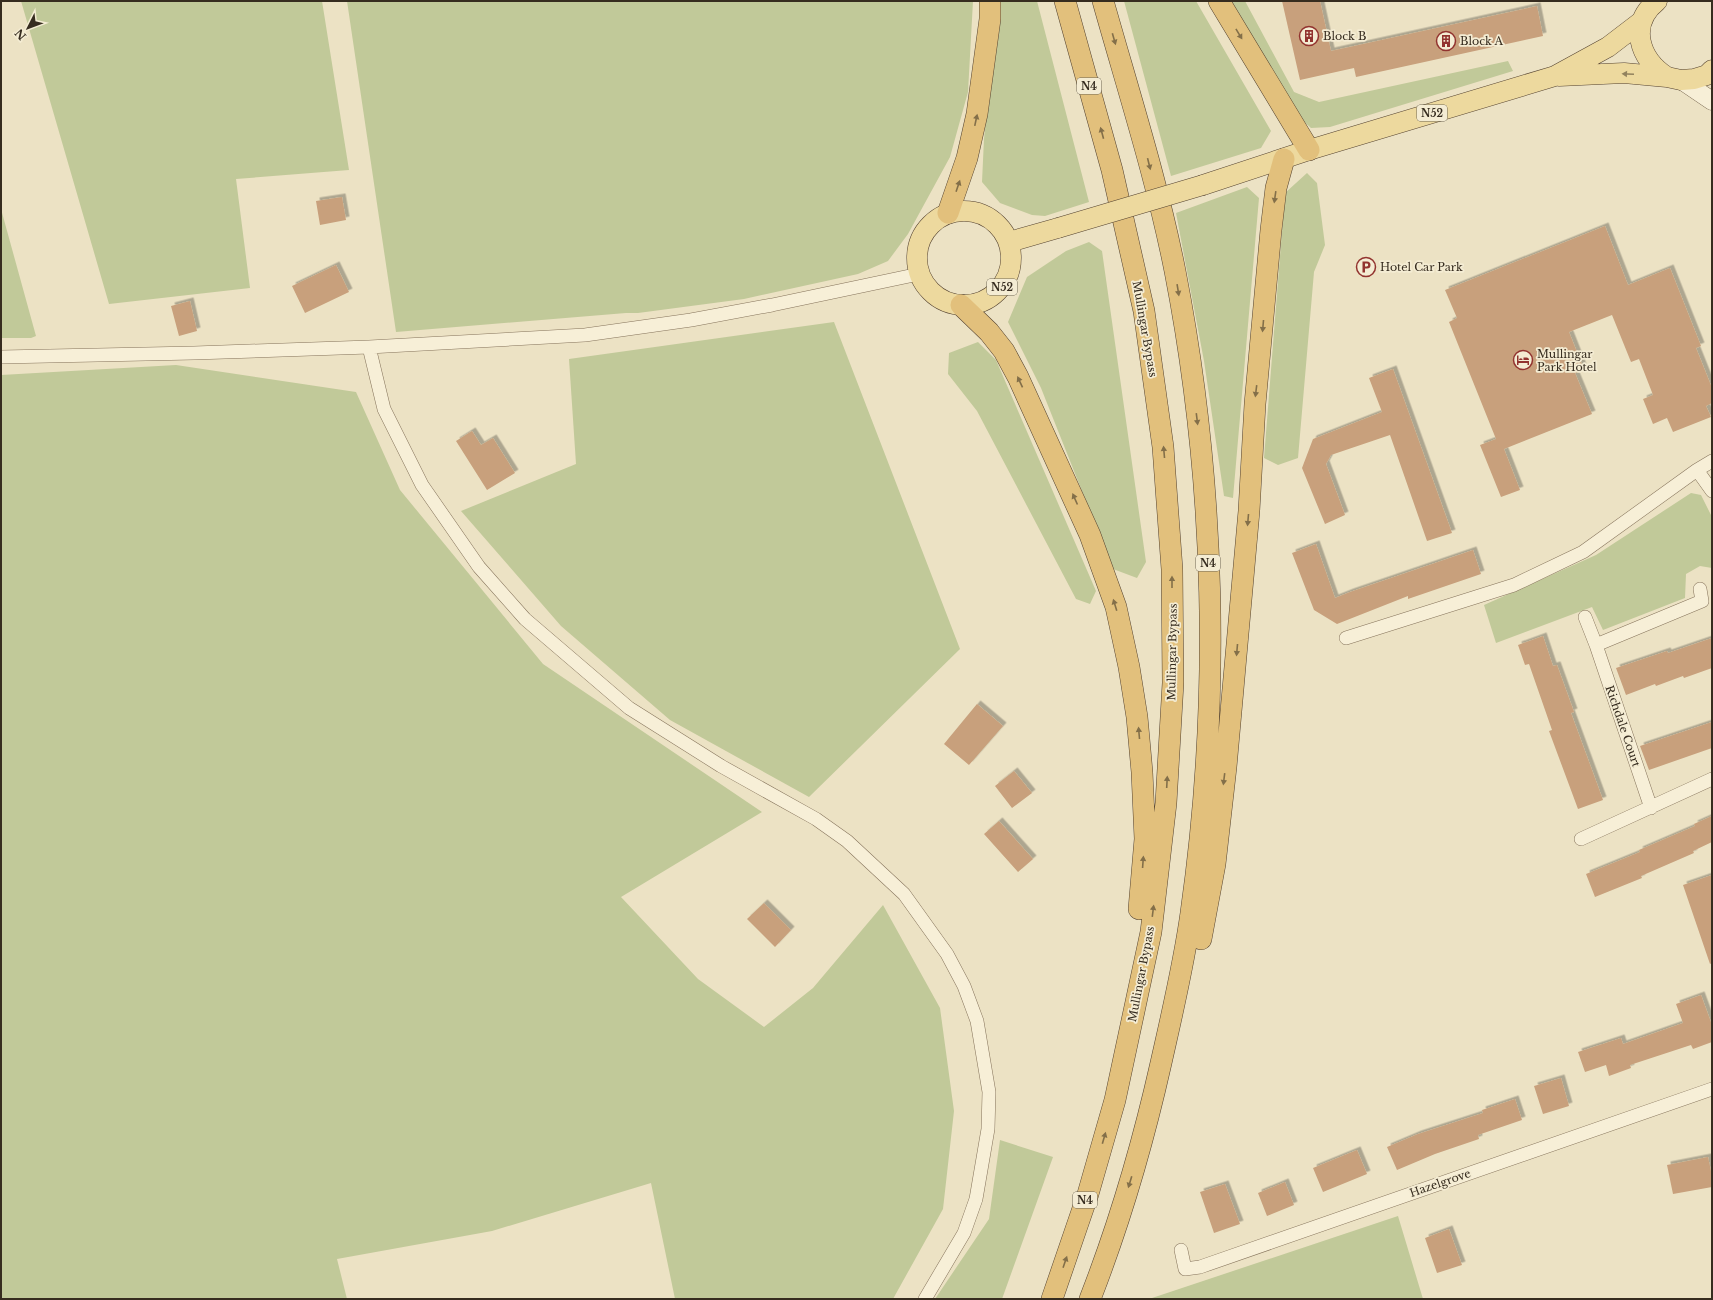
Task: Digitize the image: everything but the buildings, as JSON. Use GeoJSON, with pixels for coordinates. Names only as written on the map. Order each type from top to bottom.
{"type":"FeatureCollection","features":[{"type":"Feature","properties":{"kind":"highway"},"geometry":{"type":"LineString","coordinates":[[948,213],[967,158],[977,114],[990,19],[990,1]]}},
{"type":"Feature","properties":{"kind":"highway","name":"Mullingar Bypass"},"geometry":{"type":"LineString","coordinates":[[1052,1299],[1088,1194],[1115,1100],[1151,932],[1166,803],[1173,683],[1172,569],[1163,447],[1144,311],[1112,170],[1065,1]]}},
{"type":"Feature","properties":{"kind":"highway","name":"N4"},"geometry":{"type":"LineString","coordinates":[[1090,1299],[1118,1219],[1146,1131],[1173,1013],[1191,914],[1203,799],[1208,712],[1210,608],[1203,471],[1194,386],[1174,270],[1148,162],[1103,1]]}},
{"type":"Feature","properties":{"kind":"highway"},"geometry":{"type":"LineString","coordinates":[[1218,1],[1309,150]]}},
{"type":"Feature","properties":{"kind":"highway","name":"N4"},"geometry":{"type":"LineString","coordinates":[[1146,1131],[1164,1106],[1196,961],[1215,864],[1238,643],[1249,511],[1255,404],[1271,230],[1276,188],[1284,159]]}},
{"type":"Feature","properties":{"kind":"highway","name":"N4"},"geometry":{"type":"LineString","coordinates":[[961,306],[989,332],[1004,351],[1018,377],[1090,535],[1116,607],[1130,667],[1138,717],[1145,839],[1140,903],[1124,998],[1115,1100]]}},
{"type":"Feature","properties":{"kind":"main road","name":"N52"},"geometry":{"type":"LineString","coordinates":[[1009,242],[1555,76],[1608,47],[1650,7]]}},
{"type":"Feature","properties":{"kind":"main road","name":"N52"},"geometry":{"type":"LineString","coordinates":[[1650,7],[1640,34],[1642,47],[1647,59],[1656,70],[1674,78]]}},
{"type":"Feature","properties":{"kind":"main road","name":"N52"},"geometry":{"type":"LineString","coordinates":[[1555,76],[1624,73],[1694,79],[1707,74],[1712,70]]}},
{"type":"Feature","properties":{"kind":"main road"},"geometry":{"type":"LineString","coordinates":[[1674,78],[1712,101]]}},
{"type":"Feature","properties":{"kind":"main road","name":"N52"},"geometry":{"type":"LineString","coordinates":[[948,213],[964,211],[978,213],[991,219],[1002,229],[1009,242],[1012,257],[1009,273],[1002,287],[991,297],[977,304],[961,306]]}},
{"type":"Feature","properties":{"kind":"main road"},"geometry":{"type":"LineString","coordinates":[[948,213],[936,220],[926,230],[919,243],[917,257],[919,274],[934,295],[947,302],[961,306]]}},
{"type":"Feature","properties":{"kind":"street"},"geometry":{"type":"LineString","coordinates":[[1,357],[194,353],[369,347],[593,334],[691,320],[772,305],[919,274]]}},
{"type":"Feature","properties":{"kind":"street"},"geometry":{"type":"LineString","coordinates":[[369,347],[384,409],[422,485],[479,567],[525,619],[629,708],[721,766],[816,820],[847,841],[904,894],[947,954],[964,986],[977,1021],[989,1092],[988,1129],[976,1199],[964,1233],[925,1299]]}},
{"type":"Feature","properties":{"kind":"street"},"geometry":{"type":"LineString","coordinates":[[1346,638],[1521,582],[1583,552],[1697,470],[1712,461]]}},
{"type":"Feature","properties":{"kind":"street"},"geometry":{"type":"LineString","coordinates":[[1697,470],[1712,491]]}},
{"type":"Feature","properties":{"kind":"street"},"geometry":{"type":"LineString","coordinates":[[1596,645],[1702,601],[1700,589]]}},
{"type":"Feature","properties":{"kind":"street","name":"Richdale Court"},"geometry":{"type":"LineString","coordinates":[[1585,617],[1596,645],[1651,808]]}},
{"type":"Feature","properties":{"kind":"street"},"geometry":{"type":"LineString","coordinates":[[1581,839],[1712,779]]}},
{"type":"Feature","properties":{"kind":"street","name":"Hazelgrove"},"geometry":{"type":"LineString","coordinates":[[1181,1250],[1185,1269],[1200,1267],[1712,1089]]}},
{"type":"Feature","properties":{"kind":"green space"},"geometry":{"type":"Polygon","coordinates":[[[21,1],[322,1],[349,170],[236,179],[250,288],[109,304],[21,1]]]}},
{"type":"Feature","properties":{"kind":"green space"},"geometry":{"type":"Polygon","coordinates":[[[347,1],[973,1],[968,92],[950,157],[908,234],[888,261],[858,274],[744,299],[638,313],[396,332],[347,1]]]}},
{"type":"Feature","properties":{"kind":"green space"},"geometry":{"type":"Polygon","coordinates":[[[998,1],[1037,1],[1089,202],[1045,216],[1032,215],[1000,203],[982,182],[984,139],[998,1]]]}},
{"type":"Feature","properties":{"kind":"green space"},"geometry":{"type":"Polygon","coordinates":[[[1124,1],[1196,1],[1271,131],[1261,148],[1171,176],[1124,1]]]}},
{"type":"Feature","properties":{"kind":"green space"},"geometry":{"type":"Polygon","coordinates":[[[1227,1],[1245,1],[1294,92],[1319,102],[1508,61],[1513,71],[1330,127],[1311,128],[1290,109],[1227,1]]]}},
{"type":"Feature","properties":{"kind":"green space"},"geometry":{"type":"Polygon","coordinates":[[[1307,173],[1317,183],[1325,245],[1314,272],[1298,458],[1278,465],[1264,458],[1285,193],[1307,173]]]}},
{"type":"Feature","properties":{"kind":"green space"},"geometry":{"type":"Polygon","coordinates":[[[1247,187],[1259,198],[1233,498],[1224,496],[1204,361],[1176,213],[1247,187]]]}},
{"type":"Feature","properties":{"kind":"green space"},"geometry":{"type":"Polygon","coordinates":[[[1,209],[36,336],[31,338],[1,338],[1,209]]]}},
{"type":"Feature","properties":{"kind":"green space"},"geometry":{"type":"Polygon","coordinates":[[[1089,242],[1102,251],[1146,562],[1137,578],[1113,569],[1041,388],[1008,322],[1027,277],[1066,251],[1089,242]]]}},
{"type":"Feature","properties":{"kind":"green space"},"geometry":{"type":"Polygon","coordinates":[[[834,322],[960,649],[809,797],[670,720],[561,626],[461,511],[576,464],[569,359],[834,322]]]}},
{"type":"Feature","properties":{"kind":"green space"},"geometry":{"type":"Polygon","coordinates":[[[978,342],[996,360],[1096,591],[1090,604],[1076,599],[977,411],[948,374],[949,353],[978,342]]]}},
{"type":"Feature","properties":{"kind":"green space"},"geometry":{"type":"Polygon","coordinates":[[[176,365],[356,392],[400,490],[543,664],[762,812],[621,897],[698,979],[764,1027],[813,988],[883,905],[940,1008],[954,1111],[943,1209],[893,1299],[675,1299],[651,1183],[492,1231],[337,1259],[347,1299],[1,1299],[1,375],[176,365]]]}},
{"type":"Feature","properties":{"kind":"green space"},"geometry":{"type":"Polygon","coordinates":[[[1691,493],[1701,495],[1712,517],[1712,568],[1700,566],[1686,574],[1685,598],[1603,630],[1592,607],[1496,643],[1484,605],[1596,555],[1691,493]]]}},
{"type":"Feature","properties":{"kind":"green space"},"geometry":{"type":"Polygon","coordinates":[[[1000,1140],[1053,1157],[1002,1299],[935,1299],[989,1219],[1000,1140]]]}},
{"type":"Feature","properties":{"kind":"green space"},"geometry":{"type":"Polygon","coordinates":[[[1398,1216],[1423,1299],[1149,1299],[1398,1216]]]}},
{"type":"Feature","properties":{"kind":"place","name":"Block B"},"geometry":{"type":"Point","coordinates":[1309,36]}},
{"type":"Feature","properties":{"kind":"place","name":"Block A"},"geometry":{"type":"Point","coordinates":[1446,41]}},
{"type":"Feature","properties":{"kind":"place","name":"Hotel Car Park"},"geometry":{"type":"Point","coordinates":[1366,267]}},
{"type":"Feature","properties":{"kind":"place","name":"Mullingar Park Hotel"},"geometry":{"type":"Point","coordinates":[1523,360]}}]}
